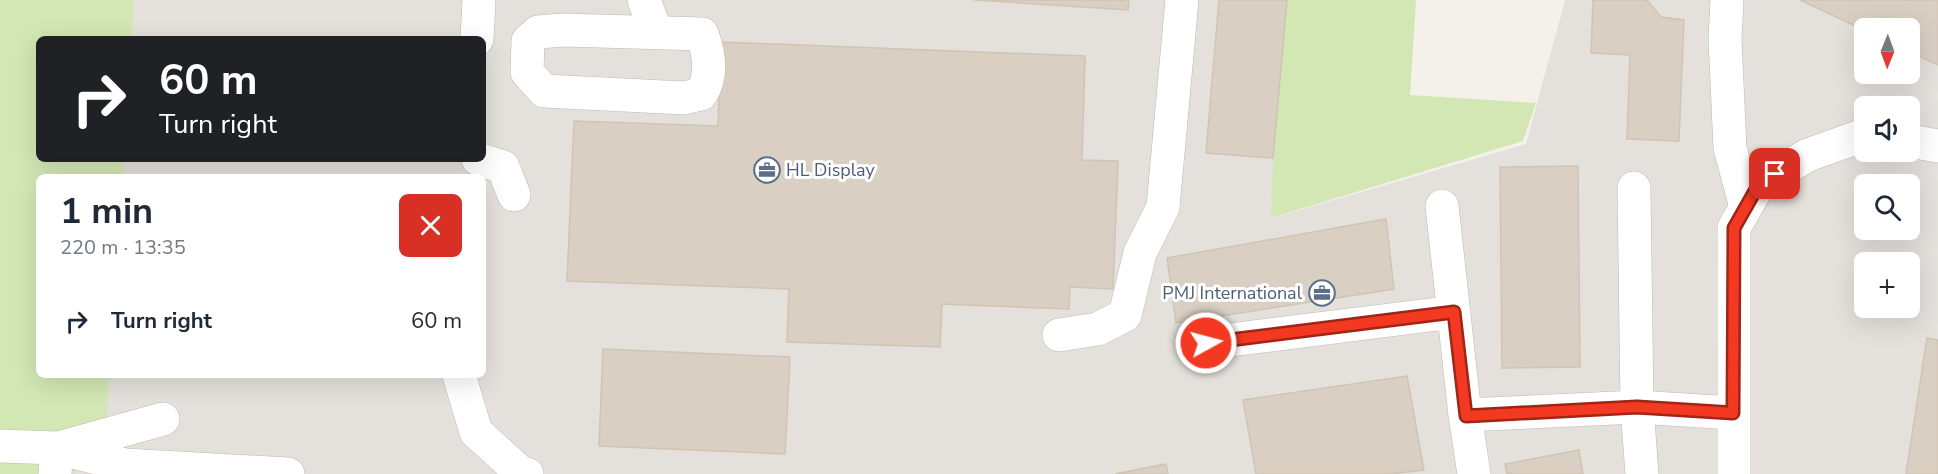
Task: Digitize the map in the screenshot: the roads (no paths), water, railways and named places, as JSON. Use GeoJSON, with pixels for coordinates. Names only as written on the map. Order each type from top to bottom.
{"type":"FeatureCollection","features":[{"type":"Feature","properties":{"kind":"street"},"geometry":{"type":"LineString","coordinates":[[477,36],[479,0]]}},
{"type":"Feature","properties":{"kind":"street"},"geometry":{"type":"LineString","coordinates":[[644,0],[656,32]]}},
{"type":"Feature","properties":{"kind":"street"},"geometry":{"type":"LineString","coordinates":[[1059,335],[1098,329],[1125,315],[1140,253],[1163,207],[1182,0]]}},
{"type":"Feature","properties":{"kind":"street"},"geometry":{"type":"LineString","coordinates":[[1727,0],[1725,39],[1730,148],[1746,207]]}},
{"type":"Feature","properties":{"kind":"street"},"geometry":{"type":"LineString","coordinates":[[538,32],[656,32],[702,34],[708,50],[708,83],[700,94],[684,98],[544,91],[527,72],[528,41],[538,32]]}},
{"type":"Feature","properties":{"kind":"street"},"geometry":{"type":"LineString","coordinates":[[1734,474],[1734,228],[1759,184],[1808,154],[1854,138]]}},
{"type":"Feature","properties":{"kind":"street"},"geometry":{"type":"LineString","coordinates":[[1920,143],[1938,146]]}},
{"type":"Feature","properties":{"kind":"street"},"geometry":{"type":"LineString","coordinates":[[486,162],[503,167],[514,195]]}},
{"type":"Feature","properties":{"kind":"street"},"geometry":{"type":"LineString","coordinates":[[1634,188],[1637,407],[1642,474]]}},
{"type":"Feature","properties":{"kind":"street"},"geometry":{"type":"LineString","coordinates":[[1442,206],[1474,474]]}},
{"type":"Feature","properties":{"kind":"street"},"geometry":{"type":"LineString","coordinates":[[1206,343],[1454,312]]}},
{"type":"Feature","properties":{"kind":"street"},"geometry":{"type":"LineString","coordinates":[[460,378],[476,432],[520,472],[527,474]]}},
{"type":"Feature","properties":{"kind":"street"},"geometry":{"type":"LineString","coordinates":[[1466,416],[1637,407],[1733,413]]}},
{"type":"Feature","properties":{"kind":"street"},"geometry":{"type":"LineString","coordinates":[[56,461],[163,419]]}},
{"type":"Feature","properties":{"kind":"street"},"geometry":{"type":"LineString","coordinates":[[0,446],[56,461],[288,474]]}},
{"type":"Feature","properties":{"kind":"place","name":"HL Display"},"geometry":{"type":"Point","coordinates":[767,170]}},
{"type":"Feature","properties":{"kind":"place","name":"PMJ International"},"geometry":{"type":"Point","coordinates":[1322,293]}}]}
